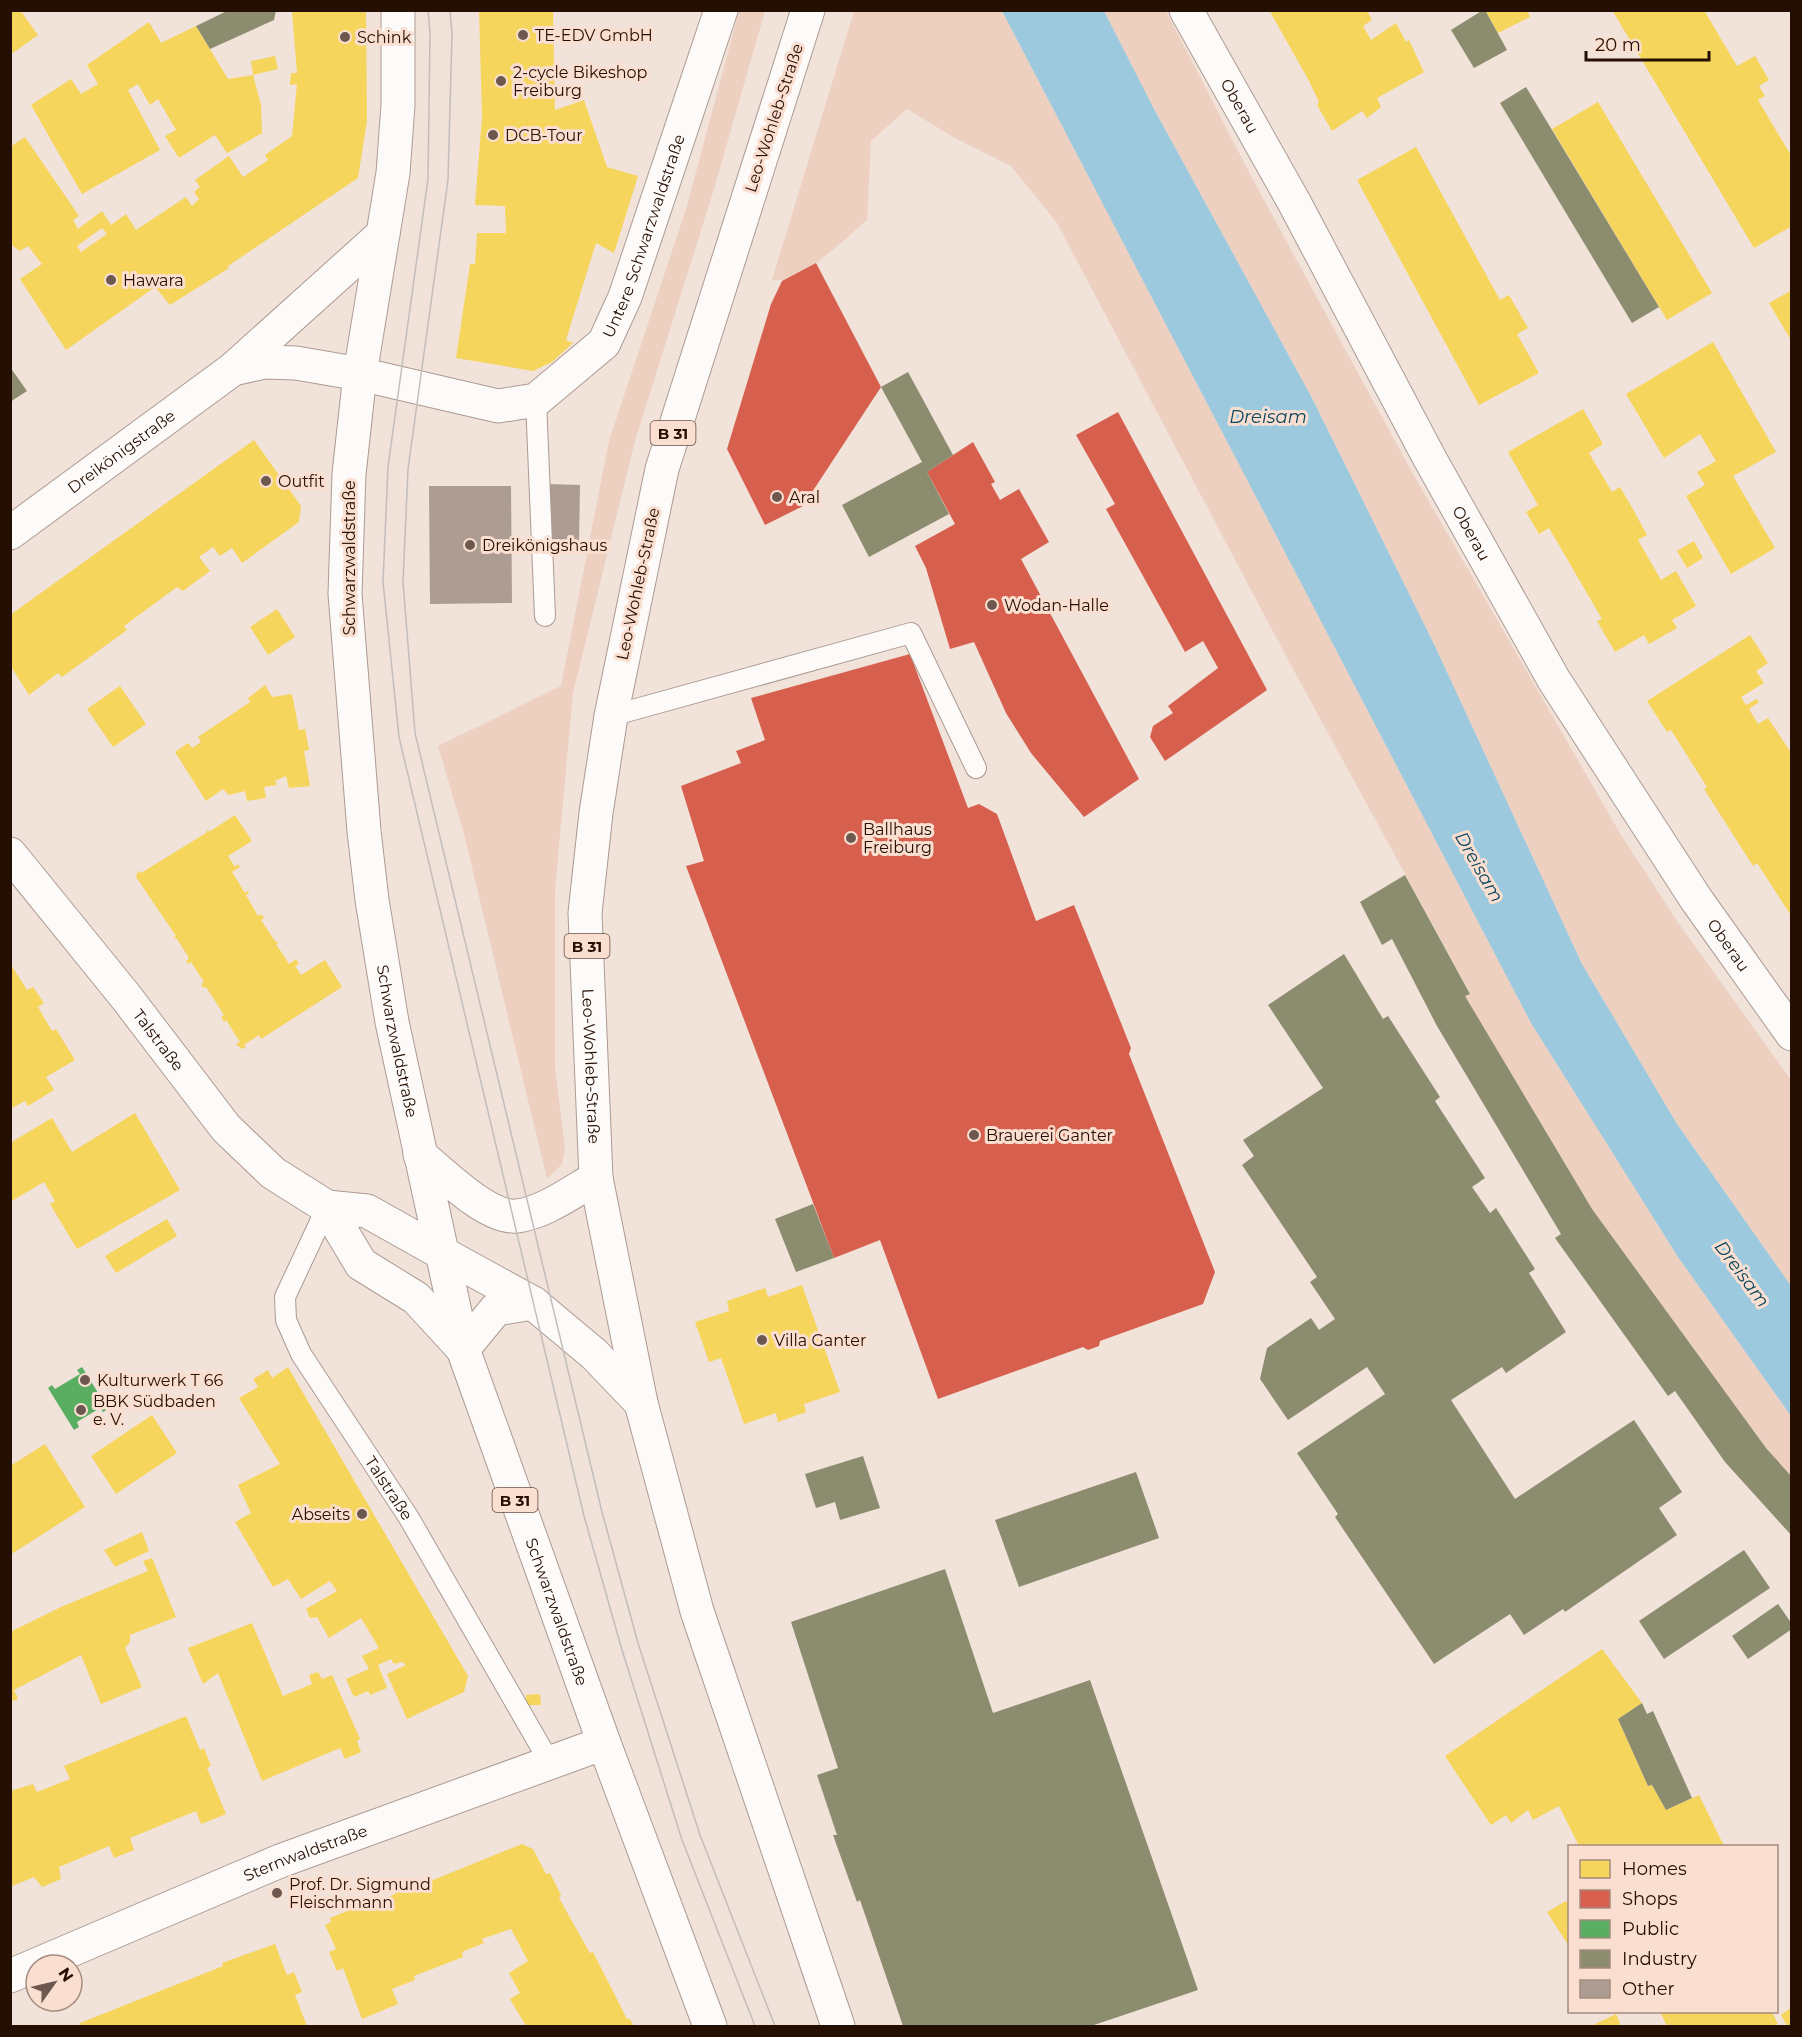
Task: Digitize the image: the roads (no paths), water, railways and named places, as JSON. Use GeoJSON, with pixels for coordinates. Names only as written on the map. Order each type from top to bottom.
{"type":"FeatureCollection","features":[{"type":"Feature","properties":{"kind":"main road","name":"Schwarzwaldstraße"},"geometry":{"type":"LineString","coordinates":[[398,10],[398,105],[393,172],[360,374],[349,474],[345,594],[353,709],[372,900],[392,1022],[463,1349],[604,1743],[710,2026]]}},
{"type":"Feature","properties":{"kind":"main road","name":"Untere Schwarzwaldstraße"},"geometry":{"type":"LineString","coordinates":[[360,374],[498,406],[536,399],[604,343],[625,297],[721,10]]}},
{"type":"Feature","properties":{"kind":"main road","name":"Leo-Wohleb-Straße"},"geometry":{"type":"LineString","coordinates":[[596,1178],[585,913],[596,813],[611,716],[662,469],[808,10]]}},
{"type":"Feature","properties":{"kind":"main road","name":"Oberau"},"geometry":{"type":"LineString","coordinates":[[1186,10],[1294,202],[1430,459],[1554,680],[1696,898],[1791,1034]]}},
{"type":"Feature","properties":{"kind":"main road","name":"Dreikönigstraße"},"geometry":{"type":"LineString","coordinates":[[10,533],[232,369],[383,234]]}},
{"type":"Feature","properties":{"kind":"main road","name":"Dreikönigstraße"},"geometry":{"type":"LineString","coordinates":[[232,369],[265,362],[296,363],[360,374]]}},
{"type":"Feature","properties":{"kind":"main road","name":"Talstraße"},"geometry":{"type":"LineString","coordinates":[[10,854],[126,997],[226,1128],[273,1173],[327,1207],[361,1264],[416,1298],[463,1349]]}},
{"type":"Feature","properties":{"kind":"main road"},"geometry":{"type":"LineString","coordinates":[[420,1155],[488,1209],[514,1216],[532,1212],[596,1178]]}},
{"type":"Feature","properties":{"kind":"main road","name":"B 31"},"geometry":{"type":"LineString","coordinates":[[596,1178],[641,1403],[697,1611],[838,2026]]}},
{"type":"Feature","properties":{"kind":"main road","name":"Talstraße"},"geometry":{"type":"LineString","coordinates":[[327,1207],[367,1210],[533,1303],[594,1354],[641,1403]]}},
{"type":"Feature","properties":{"kind":"main road"},"geometry":{"type":"LineString","coordinates":[[463,1349],[496,1309],[533,1303]]}},
{"type":"Feature","properties":{"kind":"main road","name":"Sternwaldstraße"},"geometry":{"type":"LineString","coordinates":[[10,1976],[280,1861],[604,1743]]}},
{"type":"Feature","properties":{"kind":"lane"},"geometry":{"type":"LineString","coordinates":[[536,399],[545,616]]}},
{"type":"Feature","properties":{"kind":"lane"},"geometry":{"type":"LineString","coordinates":[[611,716],[910,633],[976,768]]}},
{"type":"Feature","properties":{"kind":"lane","name":"Talstraße"},"geometry":{"type":"LineString","coordinates":[[327,1207],[285,1297],[286,1320],[301,1354],[409,1518],[550,1763]]}},
{"type":"Feature","properties":{"kind":"water","name":"Dreisam"},"geometry":{"type":"Polygon","coordinates":[[[1002,11],[1104,11],[1154,109],[1312,398],[1434,644],[1582,964],[1677,1124],[1791,1286],[1791,1416],[1678,1257],[1531,1023],[1002,11]]]}},
{"type":"Feature","properties":{"kind":"tram line"},"geometry":{"type":"LineString","coordinates":[[428,10],[430,33],[428,179],[388,467],[383,582],[399,737],[584,1516],[622,1650],[682,1840],[755,2026]]}},
{"type":"Feature","properties":{"kind":"tram line"},"geometry":{"type":"LineString","coordinates":[[450,10],[452,34],[448,180],[408,469],[403,582],[415,733],[602,1512],[638,1643],[700,1835],[775,2026]]}},
{"type":"Feature","properties":{"kind":"place","name":"TE-EDV GmbH"},"geometry":{"type":"Point","coordinates":[523,35]}},
{"type":"Feature","properties":{"kind":"place","name":"Schink"},"geometry":{"type":"Point","coordinates":[345,37]}},
{"type":"Feature","properties":{"kind":"place","name":"2-cycle Bikeshop Freiburg"},"geometry":{"type":"Point","coordinates":[501,81]}},
{"type":"Feature","properties":{"kind":"place","name":"DCB-Tour"},"geometry":{"type":"Point","coordinates":[493,135]}},
{"type":"Feature","properties":{"kind":"place","name":"Hawara"},"geometry":{"type":"Point","coordinates":[111,280]}},
{"type":"Feature","properties":{"kind":"place","name":"Outfit"},"geometry":{"type":"Point","coordinates":[266,481]}},
{"type":"Feature","properties":{"kind":"place","name":"Aral"},"geometry":{"type":"Point","coordinates":[777,497]}},
{"type":"Feature","properties":{"kind":"place","name":"Dreikönigshaus"},"geometry":{"type":"Point","coordinates":[470,545]}},
{"type":"Feature","properties":{"kind":"place","name":"Wodan-Halle"},"geometry":{"type":"Point","coordinates":[992,605]}},
{"type":"Feature","properties":{"kind":"place","name":"Ballhaus Freiburg"},"geometry":{"type":"Point","coordinates":[851,838]}},
{"type":"Feature","properties":{"kind":"place","name":"Brauerei Ganter"},"geometry":{"type":"Point","coordinates":[974,1135]}},
{"type":"Feature","properties":{"kind":"place","name":"Villa Ganter"},"geometry":{"type":"Point","coordinates":[762,1340]}},
{"type":"Feature","properties":{"kind":"place","name":"Kulturwerk T 66"},"geometry":{"type":"Point","coordinates":[85,1380]}},
{"type":"Feature","properties":{"kind":"place","name":"BBK Südbaden e. V."},"geometry":{"type":"Point","coordinates":[81,1410]}},
{"type":"Feature","properties":{"kind":"place","name":"Abseits"},"geometry":{"type":"Point","coordinates":[362,1514]}},
{"type":"Feature","properties":{"kind":"place","name":"Prof. Dr. Sigmund Fleischmann"},"geometry":{"type":"Point","coordinates":[277,1893]}}]}
